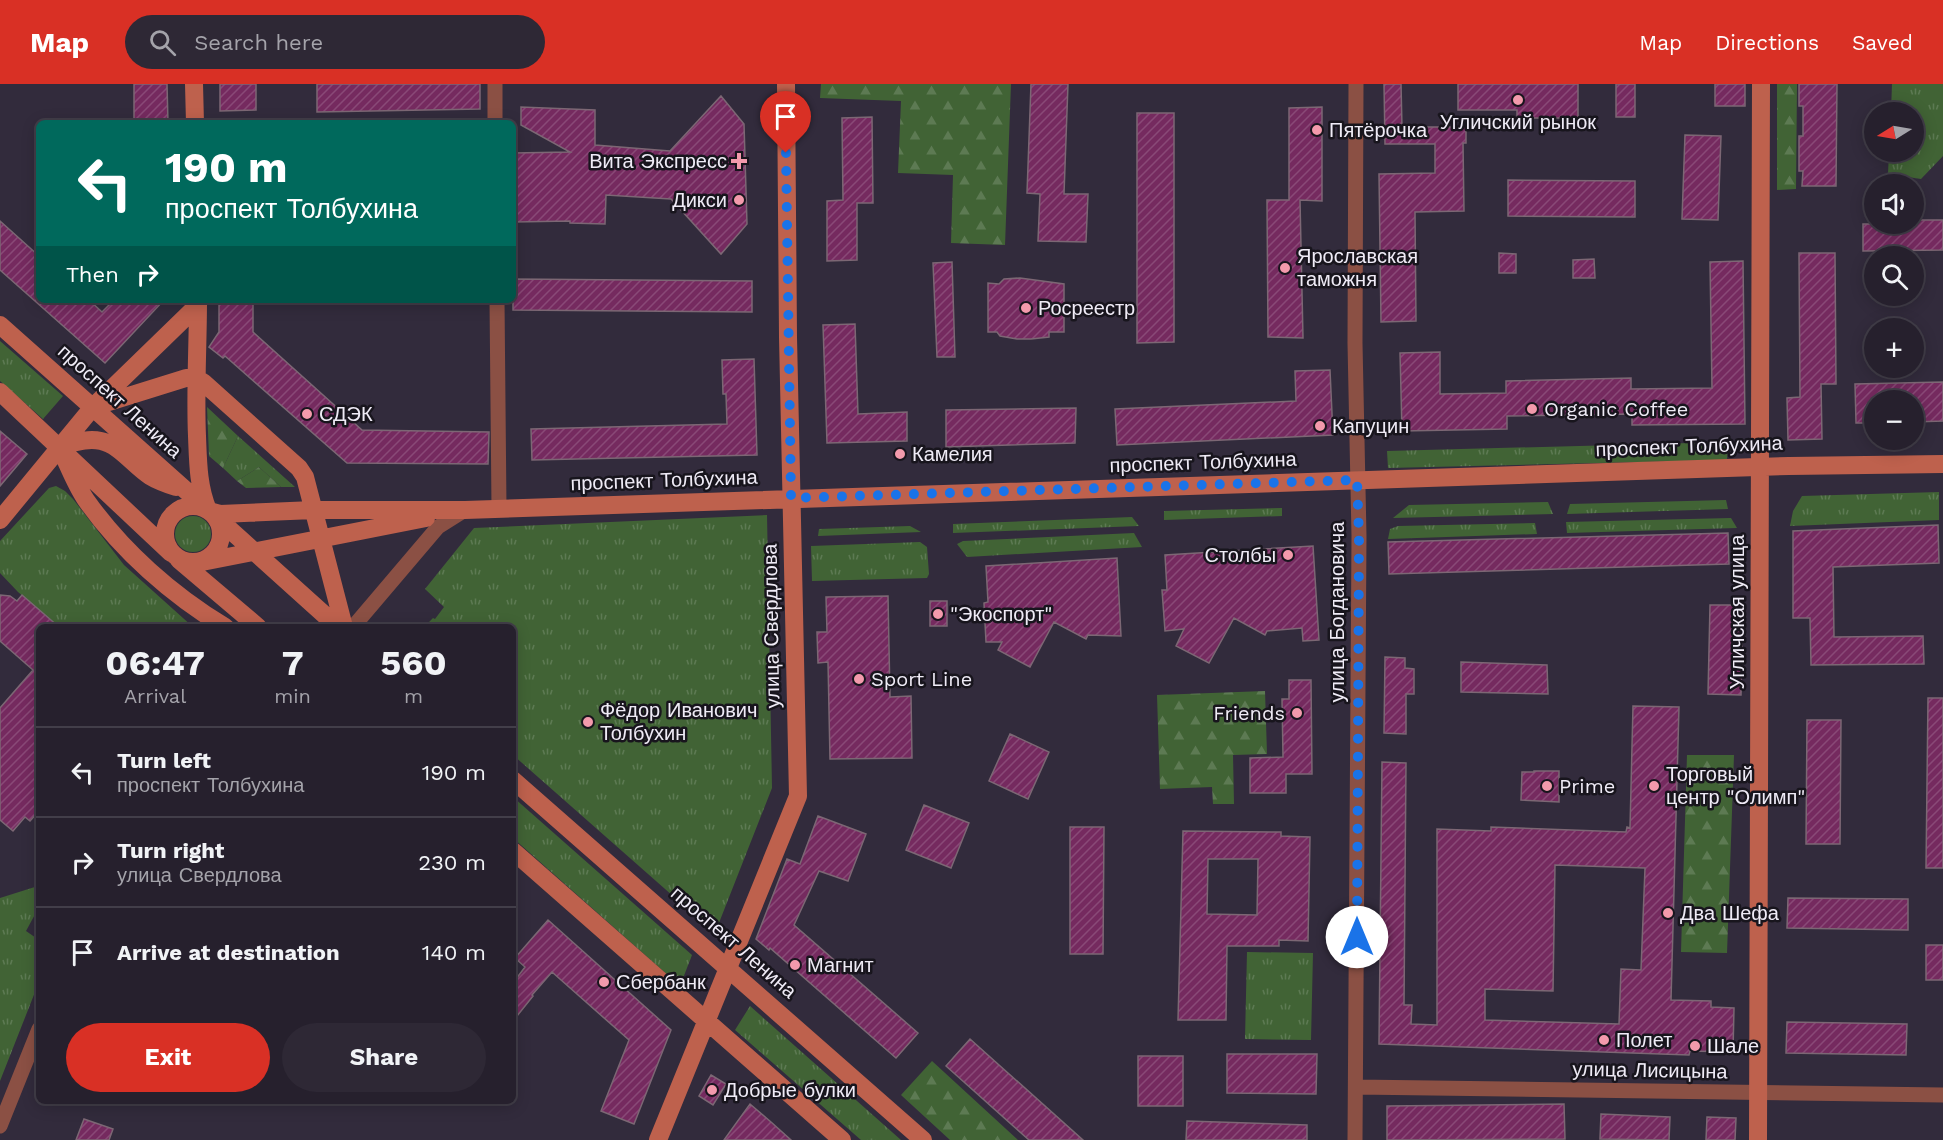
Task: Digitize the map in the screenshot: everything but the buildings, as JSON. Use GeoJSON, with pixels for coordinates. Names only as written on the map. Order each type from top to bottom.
{"type":"FeatureCollection","features":[{"type":"Feature","properties":{"kind":"main road"},"geometry":{"type":"LineString","coordinates":[[194,84],[195,120]]}},
{"type":"Feature","properties":{"kind":"main road","name":"улица Свердлова"},"geometry":{"type":"LineString","coordinates":[[658,1140],[798,796],[791,498],[786,84]]}},
{"type":"Feature","properties":{"kind":"main road","name":"Угличская улица"},"geometry":{"type":"LineString","coordinates":[[1758,1140],[1761,84]]}},
{"type":"Feature","properties":{"kind":"main road"},"geometry":{"type":"LineString","coordinates":[[198,303],[196,378],[200,476],[204,499],[220,525],[220,543],[216,551],[201,562],[193,563],[175,556],[166,545],[164,536],[165,527],[175,511],[193,506],[212,514]]}},
{"type":"Feature","properties":{"kind":"main road"},"geometry":{"type":"LineString","coordinates":[[0,520],[93,407],[198,303]]}},
{"type":"Feature","properties":{"kind":"main road","name":"проспект Ленина"},"geometry":{"type":"LineString","coordinates":[[0,325],[335,624]]}},
{"type":"Feature","properties":{"kind":"main road"},"geometry":{"type":"LineString","coordinates":[[93,407],[186,378],[196,378],[204,382],[299,468],[305,477],[343,624]]}},
{"type":"Feature","properties":{"kind":"main road"},"geometry":{"type":"LineString","coordinates":[[0,392],[175,556],[254,624]]}},
{"type":"Feature","properties":{"kind":"main road"},"geometry":{"type":"LineString","coordinates":[[59,446],[81,440],[102,441],[111,445],[149,476],[188,493]]}},
{"type":"Feature","properties":{"kind":"main road"},"geometry":{"type":"LineString","coordinates":[[59,446],[85,499],[124,546],[141,563],[220,624]]}},
{"type":"Feature","properties":{"kind":"main road","name":"проспект Толбухина"},"geometry":{"type":"LineString","coordinates":[[212,514],[314,510],[465,510],[1760,467],[1943,464]]}},
{"type":"Feature","properties":{"kind":"main road","name":"проспект Толбухина"},"geometry":{"type":"LineString","coordinates":[[201,562],[465,510]]}},
{"type":"Feature","properties":{"kind":"main road"},"geometry":{"type":"LineString","coordinates":[[141,563],[175,556]]}},
{"type":"Feature","properties":{"kind":"main road","name":"проспект Ленина"},"geometry":{"type":"LineString","coordinates":[[516,783],[923,1140]]}},
{"type":"Feature","properties":{"kind":"main road"},"geometry":{"type":"LineString","coordinates":[[516,854],[843,1140]]}},
{"type":"Feature","properties":{"kind":"street"},"geometry":{"type":"LineString","coordinates":[[495,84],[495,120]]}},
{"type":"Feature","properties":{"kind":"street","name":"улица Богдановича"},"geometry":{"type":"LineString","coordinates":[[1355,1140],[1359,536],[1356,84]]}},
{"type":"Feature","properties":{"kind":"street"},"geometry":{"type":"LineString","coordinates":[[497,303],[499,508]]}},
{"type":"Feature","properties":{"kind":"street"},"geometry":{"type":"LineString","coordinates":[[356,624],[438,527],[465,510]]}},
{"type":"Feature","properties":{"kind":"street"},"geometry":{"type":"LineString","coordinates":[[0,1126],[36,1036]]}},
{"type":"Feature","properties":{"kind":"street","name":"улица Лисицына"},"geometry":{"type":"LineString","coordinates":[[1356,1087],[1943,1095]]}},
{"type":"Feature","properties":{"kind":"green space"},"geometry":{"type":"Polygon","coordinates":[[[821,84],[1011,84],[1005,245],[951,243],[953,175],[898,173],[901,101],[820,98],[821,84]]]}},
{"type":"Feature","properties":{"kind":"green space"},"geometry":{"type":"Polygon","coordinates":[[[1777,84],[1797,84],[1796,189],[1777,190],[1777,84]]]}},
{"type":"Feature","properties":{"kind":"green space"},"geometry":{"type":"Polygon","coordinates":[[[1892,84],[1943,84],[1943,156],[1924,176],[1924,174],[1888,174],[1889,162],[1924,162],[1924,102],[1891,102],[1892,84]]]}},
{"type":"Feature","properties":{"kind":"green space"},"geometry":{"type":"Polygon","coordinates":[[[0,341],[63,396],[43,419],[0,381],[0,341]]]}},
{"type":"Feature","properties":{"kind":"green space"},"geometry":{"type":"Polygon","coordinates":[[[207,407],[238,436],[223,468],[209,456],[207,407]]]}},
{"type":"Feature","properties":{"kind":"green space"},"geometry":{"type":"Polygon","coordinates":[[[238,436],[295,487],[281,487],[259,467],[237,481],[223,468],[238,436]]]}},
{"type":"Feature","properties":{"kind":"green space"},"geometry":{"type":"Polygon","coordinates":[[[1728,442],[1727,460],[1388,468],[1387,451],[1728,442]]]}},
{"type":"Feature","properties":{"kind":"green space"},"geometry":{"type":"Polygon","coordinates":[[[259,467],[281,487],[246,488],[237,481],[259,467]]]}},
{"type":"Feature","properties":{"kind":"green space"},"geometry":{"type":"Polygon","coordinates":[[[56,486],[65,491],[124,565],[190,624],[55,624],[18,592],[0,573],[0,541],[49,488],[56,486]]]}},
{"type":"Feature","properties":{"kind":"green space"},"geometry":{"type":"Polygon","coordinates":[[[1939,492],[1939,520],[1790,526],[1793,511],[1802,496],[1939,492]]]}},
{"type":"Feature","properties":{"kind":"green space"},"geometry":{"type":"Polygon","coordinates":[[[1726,500],[1728,509],[1567,514],[1570,504],[1726,500]]]}},
{"type":"Feature","properties":{"kind":"green space"},"geometry":{"type":"Polygon","coordinates":[[[1548,502],[1553,514],[1393,518],[1409,505],[1548,502]]]}},
{"type":"Feature","properties":{"kind":"green space"},"geometry":{"type":"Polygon","coordinates":[[[1282,508],[1282,516],[1164,520],[1164,511],[1282,508]]]}},
{"type":"Feature","properties":{"kind":"green space"},"geometry":{"type":"Polygon","coordinates":[[[767,515],[772,788],[715,933],[516,758],[516,624],[427,624],[433,618],[435,619],[444,607],[425,589],[474,528],[767,515]]]}},
{"type":"Feature","properties":{"kind":"green space"},"geometry":{"type":"Polygon","coordinates":[[[193,516],[206,521],[211,534],[206,547],[193,552],[180,547],[175,534],[180,521],[193,516]]]}},
{"type":"Feature","properties":{"kind":"green space"},"geometry":{"type":"Polygon","coordinates":[[[1132,517],[1139,526],[953,533],[953,524],[1132,517]]]}},
{"type":"Feature","properties":{"kind":"green space"},"geometry":{"type":"Polygon","coordinates":[[[1731,518],[1737,528],[1567,533],[1566,522],[1731,518]]]}},
{"type":"Feature","properties":{"kind":"green space"},"geometry":{"type":"Polygon","coordinates":[[[1535,523],[1537,534],[1388,539],[1390,529],[1398,526],[1535,523]]]}},
{"type":"Feature","properties":{"kind":"green space"},"geometry":{"type":"Polygon","coordinates":[[[910,526],[921,532],[818,536],[819,529],[910,526]]]}},
{"type":"Feature","properties":{"kind":"green space"},"geometry":{"type":"Polygon","coordinates":[[[1134,533],[1142,547],[967,557],[957,544],[963,541],[1134,533]]]}},
{"type":"Feature","properties":{"kind":"green space"},"geometry":{"type":"Polygon","coordinates":[[[920,542],[927,547],[929,574],[927,578],[812,581],[811,546],[920,542]]]}},
{"type":"Feature","properties":{"kind":"green space"},"geometry":{"type":"Polygon","coordinates":[[[1265,691],[1267,754],[1233,755],[1234,804],[1213,804],[1212,787],[1160,789],[1157,695],[1265,691]]]}},
{"type":"Feature","properties":{"kind":"green space"},"geometry":{"type":"Polygon","coordinates":[[[1687,755],[1734,755],[1727,953],[1681,952],[1687,755]]]}},
{"type":"Feature","properties":{"kind":"green space"},"geometry":{"type":"Polygon","coordinates":[[[516,800],[692,955],[680,986],[516,841],[516,800]]]}},
{"type":"Feature","properties":{"kind":"green space"},"geometry":{"type":"Polygon","coordinates":[[[36,887],[36,913],[26,931],[36,938],[36,990],[0,1081],[0,898],[36,887]]]}},
{"type":"Feature","properties":{"kind":"green space"},"geometry":{"type":"Polygon","coordinates":[[[1247,952],[1313,953],[1311,1040],[1245,1039],[1247,952]]]}},
{"type":"Feature","properties":{"kind":"green space"},"geometry":{"type":"Polygon","coordinates":[[[750,1006],[901,1140],[861,1140],[735,1030],[750,1006]]]}},
{"type":"Feature","properties":{"kind":"green space"},"geometry":{"type":"Polygon","coordinates":[[[932,1061],[1018,1140],[950,1140],[901,1095],[932,1061]]]}},
{"type":"Feature","properties":{"kind":"place","name":"Угличский рынок"},"geometry":{"type":"Point","coordinates":[1518,100]}},
{"type":"Feature","properties":{"kind":"place","name":"Пятёрочка"},"geometry":{"type":"Point","coordinates":[1317,130]}},
{"type":"Feature","properties":{"kind":"place","name":"Вита Экспресс"},"geometry":{"type":"Point","coordinates":[739,161]}},
{"type":"Feature","properties":{"kind":"place","name":"Дикси"},"geometry":{"type":"Point","coordinates":[739,200]}},
{"type":"Feature","properties":{"kind":"place","name":"Ярославская таможня"},"geometry":{"type":"Point","coordinates":[1285,268]}},
{"type":"Feature","properties":{"kind":"place","name":"Росреестр"},"geometry":{"type":"Point","coordinates":[1026,308]}},
{"type":"Feature","properties":{"kind":"place","name":"Organic Coffee"},"geometry":{"type":"Point","coordinates":[1532,409]}},
{"type":"Feature","properties":{"kind":"place","name":"СДЭК"},"geometry":{"type":"Point","coordinates":[307,414]}},
{"type":"Feature","properties":{"kind":"place","name":"Капуцин"},"geometry":{"type":"Point","coordinates":[1320,426]}},
{"type":"Feature","properties":{"kind":"place","name":"Камелия"},"geometry":{"type":"Point","coordinates":[900,454]}},
{"type":"Feature","properties":{"kind":"place","name":"Столбы"},"geometry":{"type":"Point","coordinates":[1288,555]}},
{"type":"Feature","properties":{"kind":"place","name":"\"Экоспорт\""},"geometry":{"type":"Point","coordinates":[938,614]}},
{"type":"Feature","properties":{"kind":"place","name":"Sport Line"},"geometry":{"type":"Point","coordinates":[859,679]}},
{"type":"Feature","properties":{"kind":"place","name":"Friends"},"geometry":{"type":"Point","coordinates":[1297,713]}},
{"type":"Feature","properties":{"kind":"place","name":"Фёдор Иванович Толбухин"},"geometry":{"type":"Point","coordinates":[588,722]}},
{"type":"Feature","properties":{"kind":"place","name":"Prime"},"geometry":{"type":"Point","coordinates":[1547,786]}},
{"type":"Feature","properties":{"kind":"place","name":"Торговый центр \"Олимп\""},"geometry":{"type":"Point","coordinates":[1654,786]}},
{"type":"Feature","properties":{"kind":"place","name":"Два Шефа"},"geometry":{"type":"Point","coordinates":[1668,913]}},
{"type":"Feature","properties":{"kind":"place","name":"Магнит"},"geometry":{"type":"Point","coordinates":[795,965]}},
{"type":"Feature","properties":{"kind":"place","name":"Сбербанк"},"geometry":{"type":"Point","coordinates":[604,982]}},
{"type":"Feature","properties":{"kind":"place","name":"Полет"},"geometry":{"type":"Point","coordinates":[1604,1040]}},
{"type":"Feature","properties":{"kind":"place","name":"Шале"},"geometry":{"type":"Point","coordinates":[1695,1046]}},
{"type":"Feature","properties":{"kind":"place","name":"Добрые булки"},"geometry":{"type":"Point","coordinates":[712,1090]}},
{"type":"Feature","properties":{"kind":"route"},"geometry":{"type":"LineString","coordinates":[[786,153],[791,498],[1357,480],[1359,536],[1357,937]]}}]}
